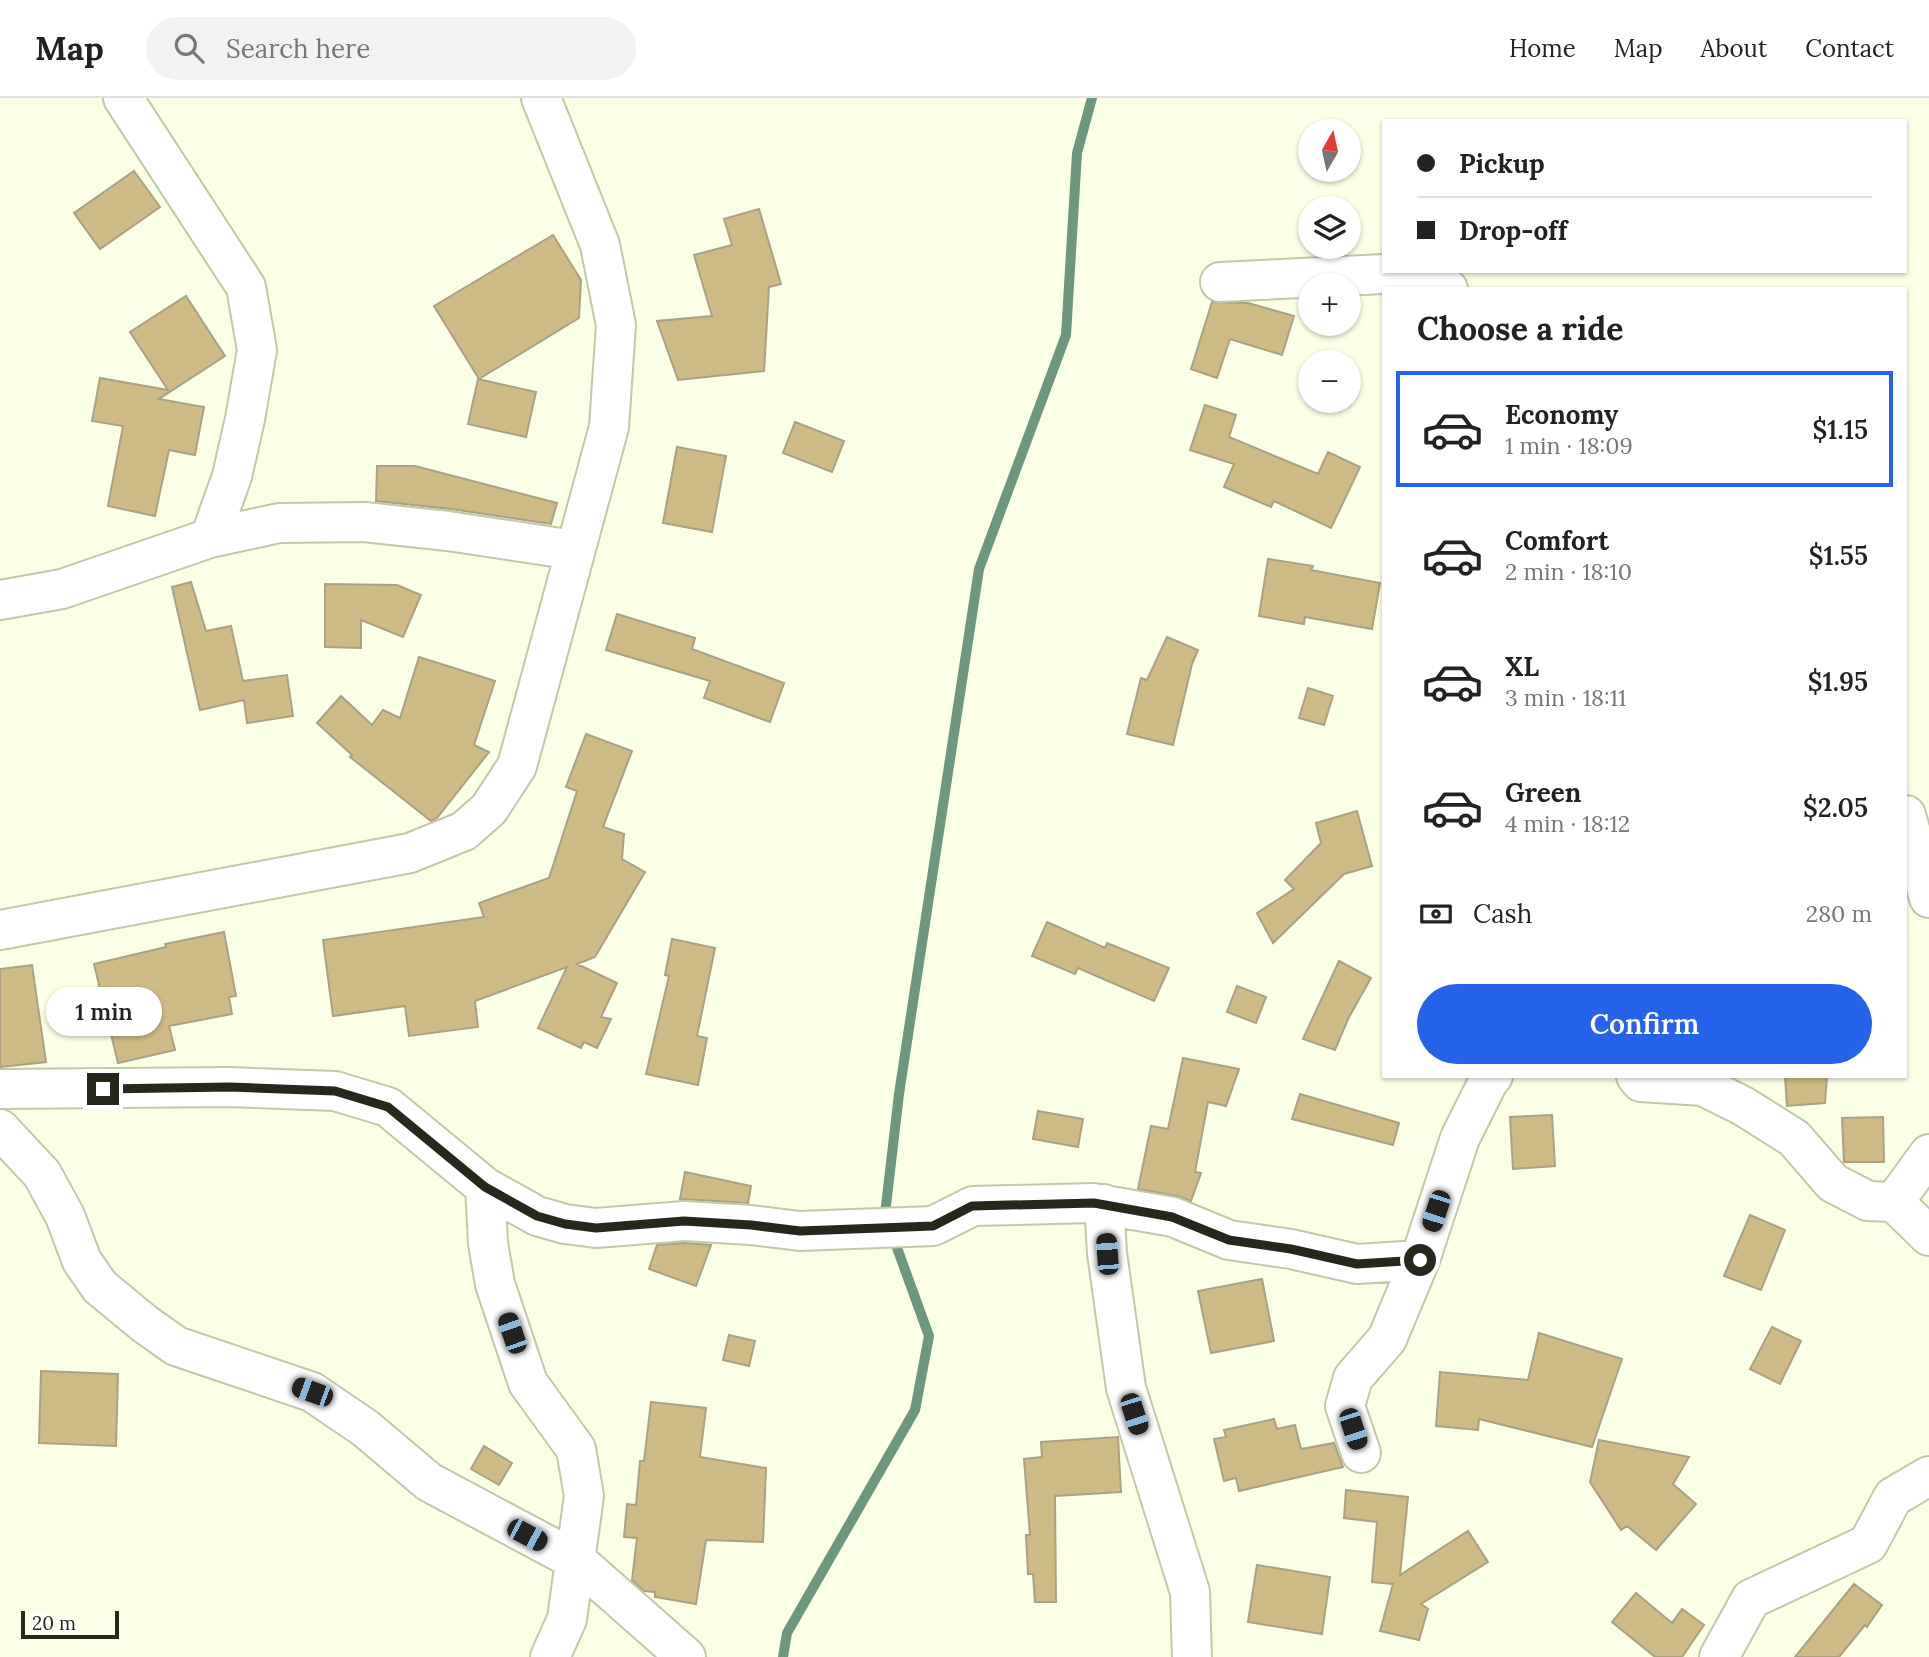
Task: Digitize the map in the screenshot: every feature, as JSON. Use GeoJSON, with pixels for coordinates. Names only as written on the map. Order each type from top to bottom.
{"type":"FeatureCollection","features":[{"type":"Feature","properties":{"kind":"street"},"geometry":{"type":"LineString","coordinates":[[123,98],[246,287],[257,351],[232,476],[211,538]]}},
{"type":"Feature","properties":{"kind":"street"},"geometry":{"type":"LineString","coordinates":[[0,930],[410,853],[464,831],[489,809],[517,766],[609,427],[616,324],[600,245],[543,99]]}},
{"type":"Feature","properties":{"kind":"street"},"geometry":{"type":"LineString","coordinates":[[1220,282],[1384,274],[1436,282],[1445,287]]}},
{"type":"Feature","properties":{"kind":"street"},"geometry":{"type":"LineString","coordinates":[[0,600],[62,589],[211,538],[279,523],[364,522],[448,530],[575,550]]}},
{"type":"Feature","properties":{"kind":"street"},"geometry":{"type":"LineString","coordinates":[[1907,819],[1929,898]]}},
{"type":"Feature","properties":{"kind":"street"},"geometry":{"type":"LineString","coordinates":[[1361,1453],[1345,1406],[1353,1378],[1387,1339],[1420,1260],[1460,1138],[1491,1078]]}},
{"type":"Feature","properties":{"kind":"street"},"geometry":{"type":"LineString","coordinates":[[1638,1078],[1641,1082],[1703,1086],[1743,1106],[1794,1138],[1833,1183],[1868,1201],[1894,1202],[1929,1236]]}},
{"type":"Feature","properties":{"kind":"street"},"geometry":{"type":"LineString","coordinates":[[0,1089],[230,1087],[335,1091],[388,1107],[485,1187],[537,1216],[565,1224],[596,1228],[684,1221],[800,1231],[933,1226],[972,1206],[1104,1204],[1172,1217],[1229,1240],[1291,1249],[1357,1264],[1420,1260]]}},
{"type":"Feature","properties":{"kind":"street"},"geometry":{"type":"LineString","coordinates":[[0,1129],[42,1174],[65,1216],[82,1261],[100,1287],[145,1324],[176,1346],[312,1392],[365,1427],[429,1482],[577,1561],[686,1657]]}},
{"type":"Feature","properties":{"kind":"street"},"geometry":{"type":"LineString","coordinates":[[1894,1202],[1929,1153]]}},
{"type":"Feature","properties":{"kind":"street"},"geometry":{"type":"LineString","coordinates":[[485,1187],[488,1243],[495,1284],[528,1383],[576,1449],[584,1496],[567,1619],[550,1657]]}},
{"type":"Feature","properties":{"kind":"street"},"geometry":{"type":"LineString","coordinates":[[1104,1204],[1107,1254],[1126,1388],[1191,1592],[1192,1657]]}},
{"type":"Feature","properties":{"kind":"street"},"geometry":{"type":"LineString","coordinates":[[1718,1657],[1751,1599],[1868,1544],[1893,1497],[1929,1476]]}},
{"type":"Feature","properties":{"kind":"building"},"geometry":{"type":"Polygon","coordinates":[[[134,171],[160,207],[100,249],[74,213],[134,171]]]}},
{"type":"Feature","properties":{"kind":"building"},"geometry":{"type":"Polygon","coordinates":[[[759,209],[781,284],[769,287],[764,371],[678,380],[657,321],[712,316],[694,255],[732,245],[724,219],[759,209]]]}},
{"type":"Feature","properties":{"kind":"building"},"geometry":{"type":"Polygon","coordinates":[[[553,235],[581,280],[579,318],[479,379],[434,306],[553,235]]]}},
{"type":"Feature","properties":{"kind":"building"},"geometry":{"type":"Polygon","coordinates":[[[186,296],[225,356],[159,399],[204,407],[195,455],[169,450],[155,516],[108,506],[123,426],[92,421],[100,378],[168,390],[130,332],[186,296]]]}},
{"type":"Feature","properties":{"kind":"building"},"geometry":{"type":"Polygon","coordinates":[[[1212,302],[1248,303],[1294,316],[1282,355],[1230,339],[1217,378],[1191,369],[1212,302]]]}},
{"type":"Feature","properties":{"kind":"building"},"geometry":{"type":"Polygon","coordinates":[[[478,379],[536,392],[526,437],[468,424],[478,379]]]}},
{"type":"Feature","properties":{"kind":"building"},"geometry":{"type":"Polygon","coordinates":[[[1205,405],[1236,415],[1229,437],[1318,474],[1328,452],[1360,467],[1331,528],[1274,501],[1271,507],[1224,487],[1234,464],[1190,450],[1205,405]]]}},
{"type":"Feature","properties":{"kind":"building"},"geometry":{"type":"Polygon","coordinates":[[[795,422],[844,441],[832,472],[783,453],[795,422]]]}},
{"type":"Feature","properties":{"kind":"building"},"geometry":{"type":"Polygon","coordinates":[[[677,447],[726,456],[712,532],[663,523],[677,447]]]}},
{"type":"Feature","properties":{"kind":"building"},"geometry":{"type":"Polygon","coordinates":[[[377,466],[415,466],[557,503],[551,524],[376,501],[377,466]]]}},
{"type":"Feature","properties":{"kind":"building"},"geometry":{"type":"Polygon","coordinates":[[[1268,559],[1313,566],[1311,570],[1380,583],[1372,629],[1305,617],[1304,624],[1259,616],[1268,559]]]}},
{"type":"Feature","properties":{"kind":"building"},"geometry":{"type":"Polygon","coordinates":[[[191,582],[206,631],[231,626],[243,681],[287,675],[293,716],[247,723],[244,700],[200,710],[172,587],[191,582]]]}},
{"type":"Feature","properties":{"kind":"building"},"geometry":{"type":"Polygon","coordinates":[[[325,584],[397,585],[421,595],[403,637],[361,620],[361,648],[325,647],[325,584]]]}},
{"type":"Feature","properties":{"kind":"building"},"geometry":{"type":"Polygon","coordinates":[[[617,614],[695,638],[692,649],[784,683],[770,722],[704,698],[710,681],[606,650],[617,614]]]}},
{"type":"Feature","properties":{"kind":"building"},"geometry":{"type":"Polygon","coordinates":[[[1167,637],[1198,650],[1192,664],[1173,745],[1127,734],[1141,678],[1147,680],[1167,637]]]}},
{"type":"Feature","properties":{"kind":"building"},"geometry":{"type":"Polygon","coordinates":[[[419,657],[495,681],[474,745],[489,752],[437,818],[431,821],[350,757],[352,755],[317,723],[341,696],[372,725],[383,710],[400,718],[419,657]]]}},
{"type":"Feature","properties":{"kind":"building"},"geometry":{"type":"Polygon","coordinates":[[[1308,688],[1333,696],[1324,725],[1299,718],[1308,688]]]}},
{"type":"Feature","properties":{"kind":"building"},"geometry":{"type":"Polygon","coordinates":[[[586,734],[632,751],[603,827],[624,834],[622,859],[645,872],[595,957],[577,964],[617,983],[601,1017],[611,1019],[597,1048],[584,1042],[581,1048],[538,1028],[567,967],[475,1001],[478,1027],[409,1036],[405,1006],[333,1016],[323,940],[484,917],[479,903],[549,878],[577,791],[566,787],[586,734]]]}},
{"type":"Feature","properties":{"kind":"building"},"geometry":{"type":"Polygon","coordinates":[[[1357,811],[1372,866],[1344,874],[1273,943],[1257,913],[1294,889],[1285,880],[1321,843],[1316,823],[1357,811]]]}},
{"type":"Feature","properties":{"kind":"building"},"geometry":{"type":"Polygon","coordinates":[[[1047,922],[1105,948],[1107,943],[1169,968],[1154,1001],[1078,968],[1075,974],[1032,956],[1047,922]]]}},
{"type":"Feature","properties":{"kind":"building"},"geometry":{"type":"Polygon","coordinates":[[[224,932],[236,996],[229,997],[232,1014],[169,1026],[175,1050],[118,1063],[94,964],[166,947],[165,944],[224,932]]]}},
{"type":"Feature","properties":{"kind":"building"},"geometry":{"type":"Polygon","coordinates":[[[672,939],[715,948],[697,1036],[707,1038],[698,1085],[646,1074],[669,976],[665,975],[672,939]]]}},
{"type":"Feature","properties":{"kind":"building"},"geometry":{"type":"Polygon","coordinates":[[[1339,961],[1371,978],[1348,1019],[1335,1050],[1303,1039],[1339,961]]]}},
{"type":"Feature","properties":{"kind":"building"},"geometry":{"type":"Polygon","coordinates":[[[32,965],[46,1062],[0,1067],[0,969],[32,965]]]}},
{"type":"Feature","properties":{"kind":"building"},"geometry":{"type":"Polygon","coordinates":[[[1237,986],[1266,997],[1256,1023],[1227,1012],[1237,986]]]}},
{"type":"Feature","properties":{"kind":"building"},"geometry":{"type":"Polygon","coordinates":[[[1183,1058],[1239,1069],[1226,1106],[1208,1102],[1195,1172],[1201,1173],[1191,1201],[1138,1189],[1151,1126],[1168,1129],[1183,1058]]]}},
{"type":"Feature","properties":{"kind":"building"},"geometry":{"type":"Polygon","coordinates":[[[1785,1078],[1827,1078],[1825,1103],[1787,1106],[1785,1078]]]}},
{"type":"Feature","properties":{"kind":"building"},"geometry":{"type":"Polygon","coordinates":[[[1300,1094],[1399,1123],[1393,1145],[1292,1119],[1300,1094]]]}},
{"type":"Feature","properties":{"kind":"building"},"geometry":{"type":"Polygon","coordinates":[[[1038,1111],[1083,1119],[1078,1147],[1033,1139],[1038,1111]]]}},
{"type":"Feature","properties":{"kind":"building"},"geometry":{"type":"Polygon","coordinates":[[[1552,1115],[1555,1166],[1513,1169],[1510,1117],[1552,1115]]]}},
{"type":"Feature","properties":{"kind":"building"},"geometry":{"type":"Polygon","coordinates":[[[1883,1117],[1884,1162],[1844,1162],[1842,1118],[1883,1117]]]}},
{"type":"Feature","properties":{"kind":"building"},"geometry":{"type":"Polygon","coordinates":[[[685,1172],[751,1186],[748,1203],[680,1199],[685,1172]]]}},
{"type":"Feature","properties":{"kind":"building"},"geometry":{"type":"Polygon","coordinates":[[[1750,1215],[1785,1230],[1761,1290],[1724,1276],[1750,1215]]]}},
{"type":"Feature","properties":{"kind":"building"},"geometry":{"type":"Polygon","coordinates":[[[657,1245],[711,1245],[696,1286],[649,1269],[657,1245]]]}},
{"type":"Feature","properties":{"kind":"building"},"geometry":{"type":"Polygon","coordinates":[[[1262,1279],[1274,1341],[1211,1353],[1198,1291],[1262,1279]]]}},
{"type":"Feature","properties":{"kind":"building"},"geometry":{"type":"Polygon","coordinates":[[[1772,1327],[1801,1341],[1780,1384],[1750,1369],[1772,1327]]]}},
{"type":"Feature","properties":{"kind":"building"},"geometry":{"type":"Polygon","coordinates":[[[1539,1333],[1622,1359],[1592,1447],[1479,1419],[1478,1430],[1436,1426],[1440,1372],[1528,1380],[1539,1333]]]}},
{"type":"Feature","properties":{"kind":"building"},"geometry":{"type":"Polygon","coordinates":[[[729,1335],[755,1341],[749,1366],[723,1360],[729,1335]]]}},
{"type":"Feature","properties":{"kind":"building"},"geometry":{"type":"Polygon","coordinates":[[[41,1371],[118,1374],[116,1446],[39,1443],[41,1371]]]}},
{"type":"Feature","properties":{"kind":"building"},"geometry":{"type":"Polygon","coordinates":[[[651,1402],[706,1408],[700,1457],[766,1468],[763,1542],[706,1540],[696,1604],[655,1597],[655,1592],[644,1591],[632,1580],[637,1538],[624,1537],[627,1504],[636,1505],[640,1461],[644,1461],[651,1402]]]}},
{"type":"Feature","properties":{"kind":"building"},"geometry":{"type":"Polygon","coordinates":[[[1274,1419],[1277,1429],[1295,1425],[1301,1449],[1334,1443],[1343,1467],[1239,1491],[1236,1478],[1224,1481],[1214,1439],[1226,1437],[1224,1430],[1274,1419]]]}},
{"type":"Feature","properties":{"kind":"building"},"geometry":{"type":"Polygon","coordinates":[[[1118,1437],[1121,1492],[1055,1496],[1056,1602],[1035,1602],[1033,1574],[1028,1574],[1026,1535],[1030,1535],[1024,1459],[1042,1457],[1041,1442],[1118,1437]]]}},
{"type":"Feature","properties":{"kind":"building"},"geometry":{"type":"Polygon","coordinates":[[[1599,1440],[1689,1457],[1673,1484],[1696,1504],[1656,1550],[1627,1526],[1621,1530],[1590,1482],[1599,1440]]]}},
{"type":"Feature","properties":{"kind":"building"},"geometry":{"type":"Polygon","coordinates":[[[484,1446],[512,1463],[499,1485],[471,1469],[484,1446]]]}},
{"type":"Feature","properties":{"kind":"building"},"geometry":{"type":"Polygon","coordinates":[[[1346,1490],[1408,1497],[1400,1575],[1468,1531],[1488,1562],[1421,1604],[1428,1609],[1419,1640],[1380,1631],[1393,1584],[1372,1582],[1377,1522],[1344,1518],[1346,1490]]]}},
{"type":"Feature","properties":{"kind":"building"},"geometry":{"type":"Polygon","coordinates":[[[1257,1565],[1330,1577],[1322,1634],[1248,1622],[1257,1565]]]}},
{"type":"Feature","properties":{"kind":"building"},"geometry":{"type":"Polygon","coordinates":[[[1854,1584],[1882,1605],[1867,1627],[1865,1625],[1839,1657],[1795,1657],[1854,1584]]]}},
{"type":"Feature","properties":{"kind":"building"},"geometry":{"type":"Polygon","coordinates":[[[1636,1593],[1672,1623],[1682,1609],[1704,1625],[1682,1657],[1655,1657],[1612,1622],[1636,1593]]]}},
{"type":"Feature","properties":{"kind":"waterway"},"geometry":{"type":"LineString","coordinates":[[887,1220],[885,1214],[899,1094],[979,569],[1066,335],[1077,153],[1092,98]]}},
{"type":"Feature","properties":{"kind":"waterway"},"geometry":{"type":"LineString","coordinates":[[783,1657],[787,1633],[915,1410],[929,1336],[892,1234]]}},
{"type":"Feature","properties":{"kind":"route"},"geometry":{"type":"LineString","coordinates":[[103,1089],[230,1087],[335,1091],[388,1107],[485,1187],[537,1216],[565,1224],[596,1228],[684,1221],[800,1231],[933,1226],[972,1206],[1094,1203],[1172,1217],[1229,1240],[1291,1249],[1357,1264],[1420,1260]]}}]}
